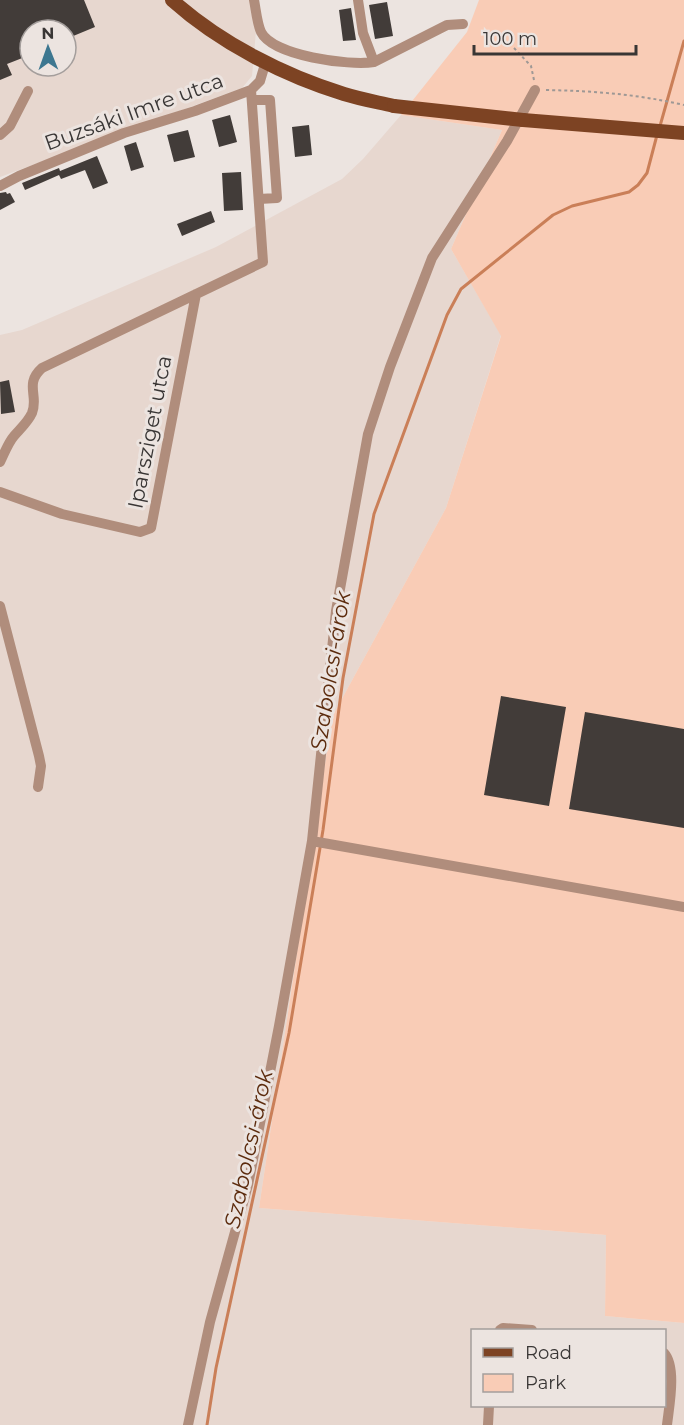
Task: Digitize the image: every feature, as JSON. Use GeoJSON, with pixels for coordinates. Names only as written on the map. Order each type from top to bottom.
{"type":"FeatureCollection","features":[{"type":"Feature","properties":{"kind":"main road"},"geometry":{"type":"LineString","coordinates":[[172,0],[200,23],[229,42],[266,62],[344,94],[393,106],[429,111],[684,133]]}},
{"type":"Feature","properties":{"kind":"street"},"geometry":{"type":"LineString","coordinates":[[254,0],[261,33],[276,45],[298,54],[341,63],[374,62],[447,25],[463,24]]}},
{"type":"Feature","properties":{"kind":"street"},"geometry":{"type":"LineString","coordinates":[[358,0],[363,33],[374,62]]}},
{"type":"Feature","properties":{"kind":"street","name":"Buzsáki Imre utca"},"geometry":{"type":"LineString","coordinates":[[0,186],[124,133],[252,95],[260,81],[266,62]]}},
{"type":"Feature","properties":{"kind":"street"},"geometry":{"type":"LineString","coordinates":[[188,1425],[210,1322],[248,1185],[318,842],[336,611],[368,434],[390,367],[432,258],[507,141],[535,90]]}},
{"type":"Feature","properties":{"kind":"street"},"geometry":{"type":"LineString","coordinates":[[0,135],[10,126],[28,92]]}},
{"type":"Feature","properties":{"kind":"street"},"geometry":{"type":"LineString","coordinates":[[0,462],[12,437],[32,412],[34,402],[32,384],[42,368],[263,262],[252,95],[270,100],[278,198],[259,200]]}},
{"type":"Feature","properties":{"kind":"street","name":"Iparsziget utca"},"geometry":{"type":"LineString","coordinates":[[0,492],[62,514],[140,532],[151,528],[196,294]]}},
{"type":"Feature","properties":{"kind":"street"},"geometry":{"type":"LineString","coordinates":[[0,606],[39,756],[38,787]]}},
{"type":"Feature","properties":{"kind":"street"},"geometry":{"type":"LineString","coordinates":[[318,842],[684,907]]}},
{"type":"Feature","properties":{"kind":"street"},"geometry":{"type":"LineString","coordinates":[[502,1329],[518,1329]]}},
{"type":"Feature","properties":{"kind":"street"},"geometry":{"type":"LineString","coordinates":[[666,1354],[671,1371],[667,1425]]}},
{"type":"Feature","properties":{"kind":"street"},"geometry":{"type":"LineString","coordinates":[[488,1425],[489,1407]]}},
{"type":"Feature","properties":{"kind":"path"},"geometry":{"type":"LineString","coordinates":[[514,48],[531,66],[535,90],[598,91],[684,105]]}},
{"type":"Feature","properties":{"kind":"shaded area"},"geometry":{"type":"Polygon","coordinates":[[[0,0],[252,0],[256,31],[252,76],[242,88],[0,177],[0,0]]]}},
{"type":"Feature","properties":{"kind":"shaded area"},"geometry":{"type":"Polygon","coordinates":[[[401,115],[502,130],[451,249],[501,335],[446,508],[332,717],[259,1208],[606,1235],[605,1316],[684,1323],[684,1425],[0,1425],[0,335],[22,330],[216,247],[342,179],[363,159],[401,115]]]}},
{"type":"Feature","properties":{"kind":"green space"},"geometry":{"type":"Polygon","coordinates":[[[479,0],[684,0],[684,1323],[605,1316],[606,1235],[259,1208],[332,717],[446,508],[501,336],[451,249],[502,130],[401,115],[467,32],[479,0]]]}},
{"type":"Feature","properties":{"kind":"building"},"geometry":{"type":"Polygon","coordinates":[[[0,0],[84,0],[95,27],[78,34],[78,18],[18,18],[18,60],[7,64],[12,75],[0,80],[0,0]]]}},
{"type":"Feature","properties":{"kind":"building"},"geometry":{"type":"Polygon","coordinates":[[[387,2],[393,36],[375,39],[369,5],[387,2]]]}},
{"type":"Feature","properties":{"kind":"building"},"geometry":{"type":"Polygon","coordinates":[[[351,8],[356,40],[343,41],[339,10],[351,8]]]}},
{"type":"Feature","properties":{"kind":"building"},"geometry":{"type":"Polygon","coordinates":[[[230,115],[237,142],[219,147],[212,120],[230,115]]]}},
{"type":"Feature","properties":{"kind":"building"},"geometry":{"type":"Polygon","coordinates":[[[309,125],[312,155],[295,157],[292,127],[309,125]]]}},
{"type":"Feature","properties":{"kind":"building"},"geometry":{"type":"Polygon","coordinates":[[[188,130],[195,157],[174,162],[167,135],[188,130]]]}},
{"type":"Feature","properties":{"kind":"building"},"geometry":{"type":"Polygon","coordinates":[[[136,142],[144,167],[131,171],[124,146],[136,142]]]}},
{"type":"Feature","properties":{"kind":"building"},"geometry":{"type":"Polygon","coordinates":[[[97,156],[108,183],[93,189],[85,170],[61,179],[59,175],[25,190],[22,183],[59,168],[60,171],[97,156]]]}},
{"type":"Feature","properties":{"kind":"building"},"geometry":{"type":"Polygon","coordinates":[[[241,172],[243,210],[224,211],[222,173],[241,172]]]}},
{"type":"Feature","properties":{"kind":"building"},"geometry":{"type":"Polygon","coordinates":[[[0,193],[10,193],[15,202],[0,210],[0,193]]]}},
{"type":"Feature","properties":{"kind":"building"},"geometry":{"type":"Polygon","coordinates":[[[211,211],[215,222],[182,236],[177,224],[211,211]]]}},
{"type":"Feature","properties":{"kind":"building"},"geometry":{"type":"Polygon","coordinates":[[[9,380],[15,412],[1,414],[0,382],[9,380]]]}},
{"type":"Feature","properties":{"kind":"building"},"geometry":{"type":"Polygon","coordinates":[[[501,696],[566,707],[549,806],[484,795],[501,696]]]}},
{"type":"Feature","properties":{"kind":"building"},"geometry":{"type":"Polygon","coordinates":[[[585,712],[684,729],[684,828],[569,809],[585,712]]]}},
{"type":"Feature","properties":{"kind":"waterway","name":"Szabolcsi-árok"},"geometry":{"type":"LineString","coordinates":[[660,126],[684,41]]}},
{"type":"Feature","properties":{"kind":"waterway","name":"Szabolcsi-árok"},"geometry":{"type":"LineString","coordinates":[[207,1425],[216,1368],[289,1033],[323,830],[343,678],[374,514],[447,315],[461,289],[553,215],[572,206],[629,192],[638,185],[647,173],[657,135]]}}]}
